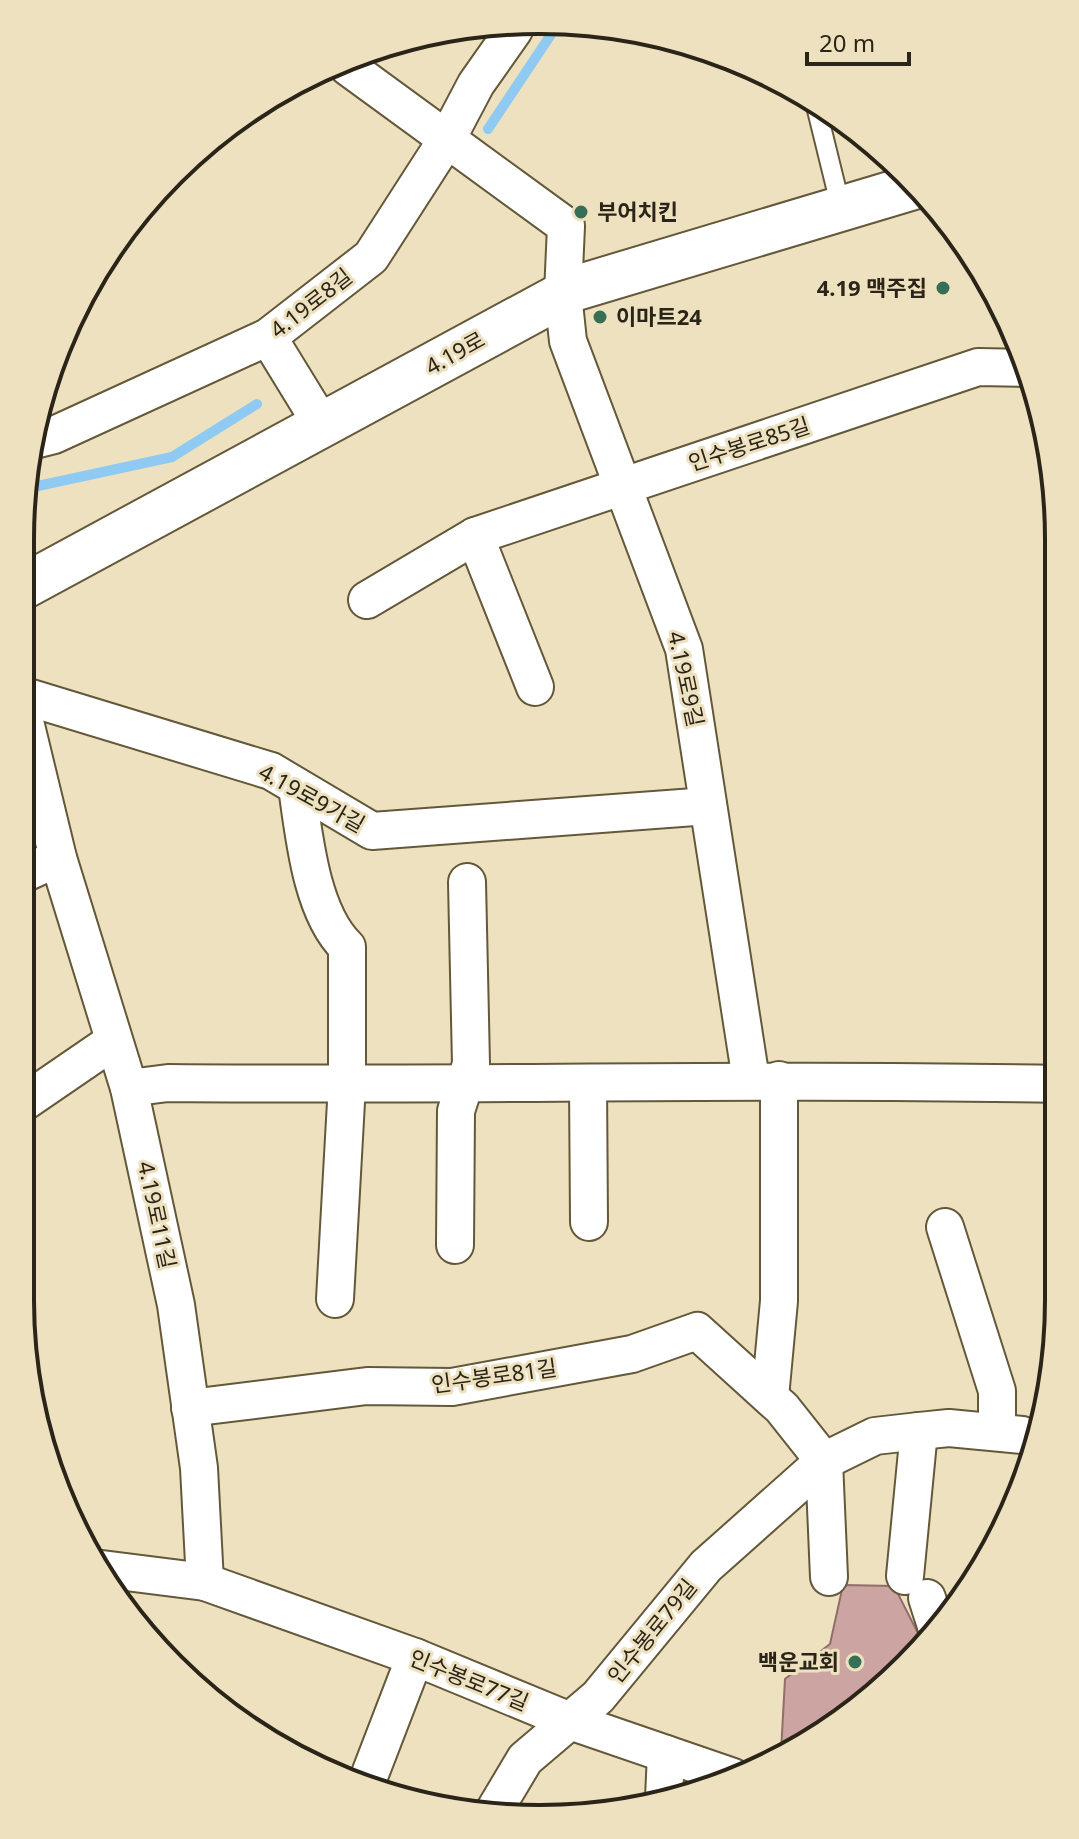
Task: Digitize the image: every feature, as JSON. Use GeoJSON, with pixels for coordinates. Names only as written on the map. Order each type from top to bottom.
{"type":"FeatureCollection","features":[{"type":"Feature","properties":{"kind":"street","name":"4.19로8길"},"geometry":{"type":"LineString","coordinates":[[45,437],[268,337],[371,257],[447,139],[476,84],[511,35]]}},
{"type":"Feature","properties":{"kind":"street"},"geometry":{"type":"LineString","coordinates":[[352,70],[566,226],[563,294]]}},
{"type":"Feature","properties":{"kind":"street","name":"4.19로"},"geometry":{"type":"LineString","coordinates":[[34,581],[563,294],[904,190]]}},
{"type":"Feature","properties":{"kind":"street","name":"4.19로9길"},"geometry":{"type":"LineString","coordinates":[[563,294],[568,341],[684,649],[708,806],[765,1080]]}},
{"type":"Feature","properties":{"kind":"street"},"geometry":{"type":"LineString","coordinates":[[268,337],[322,425]]}},
{"type":"Feature","properties":{"kind":"street","name":"인수봉로85길"},"geometry":{"type":"LineString","coordinates":[[367,600],[475,536],[978,367],[1015,368]]}},
{"type":"Feature","properties":{"kind":"street"},"geometry":{"type":"LineString","coordinates":[[475,536],[535,687]]}},
{"type":"Feature","properties":{"kind":"street","name":"4.19로9가길"},"geometry":{"type":"LineString","coordinates":[[34,699],[271,771],[372,831],[708,806]]}},
{"type":"Feature","properties":{"kind":"street","name":"4.19로11길"},"geometry":{"type":"LineString","coordinates":[[34,759],[58,858],[112,1042],[129,1088],[176,1305],[204,1529],[205,1582]]}},
{"type":"Feature","properties":{"kind":"street"},"geometry":{"type":"LineString","coordinates":[[297,787],[306,854],[333,933],[347,947],[347,1084],[335,1299]]}},
{"type":"Feature","properties":{"kind":"street"},"geometry":{"type":"LineString","coordinates":[[34,869],[58,858]]}},
{"type":"Feature","properties":{"kind":"street"},"geometry":{"type":"LineString","coordinates":[[455,1245],[456,1111],[471,1064],[467,882]]}},
{"type":"Feature","properties":{"kind":"street"},"geometry":{"type":"LineString","coordinates":[[34,1095],[112,1042]]}},
{"type":"Feature","properties":{"kind":"street"},"geometry":{"type":"LineString","coordinates":[[129,1088],[168,1083],[463,1084],[765,1080],[1045,1084]]}},
{"type":"Feature","properties":{"kind":"street"},"geometry":{"type":"LineString","coordinates":[[765,1080],[779,1301],[770,1397],[824,1461],[829,1577]]}},
{"type":"Feature","properties":{"kind":"street"},"geometry":{"type":"LineString","coordinates":[[588,1083],[589,1222]]}},
{"type":"Feature","properties":{"kind":"street"},"geometry":{"type":"LineString","coordinates":[[945,1227],[997,1391],[997,1432]]}},
{"type":"Feature","properties":{"kind":"street","name":"인수봉로81길"},"geometry":{"type":"LineString","coordinates":[[190,1408],[367,1386],[452,1387],[632,1354],[697,1331],[770,1397]]}},
{"type":"Feature","properties":{"kind":"street","name":"인수봉로79길"},"geometry":{"type":"LineString","coordinates":[[499,1803],[525,1759],[598,1697],[706,1566],[824,1461],[875,1436],[949,1428],[1026,1438]]}},
{"type":"Feature","properties":{"kind":"street"},"geometry":{"type":"LineString","coordinates":[[919,1431],[923,1600]]}},
{"type":"Feature","properties":{"kind":"street","name":"인수봉로77길"},"geometry":{"type":"LineString","coordinates":[[113,1570],[205,1582],[415,1657],[570,1721],[719,1772]]}},
{"type":"Feature","properties":{"kind":"street"},"geometry":{"type":"LineString","coordinates":[[369,1775],[415,1657]]}},
{"type":"Feature","properties":{"kind":"street"},"geometry":{"type":"LineString","coordinates":[[664,1789],[666,1754]]}},
{"type":"Feature","properties":{"kind":"lane"},"geometry":{"type":"LineString","coordinates":[[819,118],[841,208]]}},
{"type":"Feature","properties":{"kind":"building","name":"백운교회"},"geometry":{"type":"Polygon","coordinates":[[[843,1585],[894,1586],[919,1634],[847,1701],[782,1743],[785,1679],[830,1644],[843,1585]]]}},
{"type":"Feature","properties":{"kind":"waterway"},"geometry":{"type":"LineString","coordinates":[[488,129],[551,34]]}},
{"type":"Feature","properties":{"kind":"waterway"},"geometry":{"type":"LineString","coordinates":[[37,486],[172,457],[257,404]]}},
{"type":"Feature","properties":{"kind":"place","name":"부어치킨"},"geometry":{"type":"Point","coordinates":[581,212]}},
{"type":"Feature","properties":{"kind":"place","name":"4.19 맥주집"},"geometry":{"type":"Point","coordinates":[943,288]}},
{"type":"Feature","properties":{"kind":"place","name":"이마트24"},"geometry":{"type":"Point","coordinates":[600,317]}},
{"type":"Feature","properties":{"kind":"place","name":"백운교회"},"geometry":{"type":"Point","coordinates":[855,1662]}}]}
